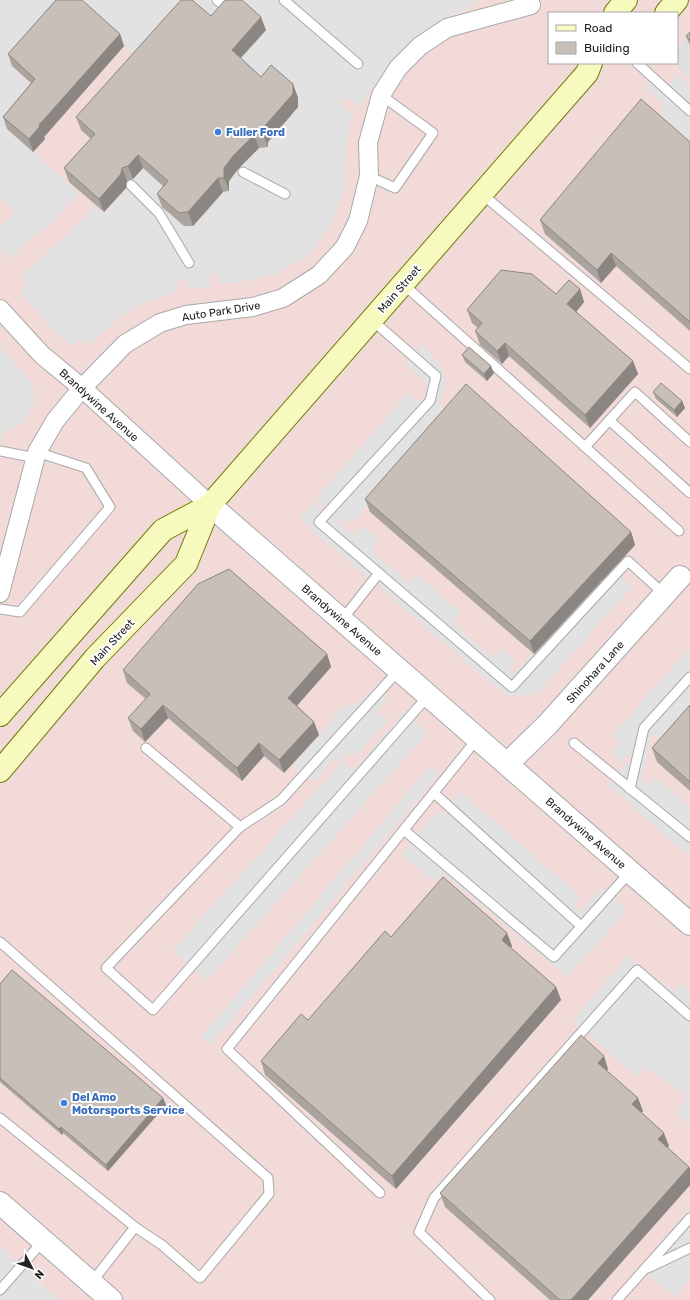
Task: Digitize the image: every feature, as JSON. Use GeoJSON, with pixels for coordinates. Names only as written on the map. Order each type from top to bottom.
{"type":"FeatureCollection","features":[{"type":"Feature","properties":{"kind":"main road"},"geometry":{"type":"LineString","coordinates":[[667,12],[677,0]]}},
{"type":"Feature","properties":{"kind":"main road","name":"Main Street"},"geometry":{"type":"LineString","coordinates":[[0,772],[95,658],[186,564],[210,505],[595,66]]}},
{"type":"Feature","properties":{"kind":"main road","name":"Main Street"},"geometry":{"type":"LineString","coordinates":[[0,715],[163,530],[210,505]]}},
{"type":"Feature","properties":{"kind":"street","name":"Auto Park Drive"},"geometry":{"type":"LineString","coordinates":[[0,593],[36,455],[55,421],[82,388],[125,344],[160,323],[186,315],[253,307],[283,298],[319,275],[345,247],[358,221],[369,176],[368,143],[381,95],[398,68],[420,46],[447,28],[530,5]]}},
{"type":"Feature","properties":{"kind":"street","name":"Brandywine Avenue"},"geometry":{"type":"LineString","coordinates":[[0,309],[42,355],[82,388],[210,505],[690,924]]}},
{"type":"Feature","properties":{"kind":"street","name":"Shinohara Lane"},"geometry":{"type":"LineString","coordinates":[[507,764],[547,724],[680,577]]}},
{"type":"Feature","properties":{"kind":"street"},"geometry":{"type":"LineString","coordinates":[[0,1202],[111,1300]]}},
{"type":"Feature","properties":{"kind":"lane"},"geometry":{"type":"LineString","coordinates":[[217,0],[223,5],[227,0]]}},
{"type":"Feature","properties":{"kind":"lane"},"geometry":{"type":"LineString","coordinates":[[284,0],[358,64]]}},
{"type":"Feature","properties":{"kind":"lane"},"geometry":{"type":"LineString","coordinates":[[638,64],[690,111]]}},
{"type":"Feature","properties":{"kind":"lane"},"geometry":{"type":"LineString","coordinates":[[369,176],[395,188],[433,133],[381,95]]}},
{"type":"Feature","properties":{"kind":"lane"},"geometry":{"type":"LineString","coordinates":[[243,172],[285,194]]}},
{"type":"Feature","properties":{"kind":"lane"},"geometry":{"type":"LineString","coordinates":[[130,185],[160,213],[189,263]]}},
{"type":"Feature","properties":{"kind":"lane"},"geometry":{"type":"LineString","coordinates":[[482,194],[690,369]]}},
{"type":"Feature","properties":{"kind":"lane"},"geometry":{"type":"LineString","coordinates":[[404,284],[679,531]]}},
{"type":"Feature","properties":{"kind":"lane"},"geometry":{"type":"LineString","coordinates":[[372,320],[436,376],[430,401],[319,522],[512,687],[628,561],[664,594]]}},
{"type":"Feature","properties":{"kind":"lane"},"geometry":{"type":"LineString","coordinates":[[585,447],[635,392],[690,442]]}},
{"type":"Feature","properties":{"kind":"lane"},"geometry":{"type":"LineString","coordinates":[[609,420],[690,493]]}},
{"type":"Feature","properties":{"kind":"lane"},"geometry":{"type":"LineString","coordinates":[[0,451],[36,455],[86,468],[110,507],[20,612],[0,609]]}},
{"type":"Feature","properties":{"kind":"lane"},"geometry":{"type":"LineString","coordinates":[[342,620],[379,573]]}},
{"type":"Feature","properties":{"kind":"lane"},"geometry":{"type":"LineString","coordinates":[[399,670],[280,800],[240,827],[106,968],[153,1010],[428,696]]}},
{"type":"Feature","properties":{"kind":"lane"},"geometry":{"type":"LineString","coordinates":[[630,789],[644,728],[690,677]]}},
{"type":"Feature","properties":{"kind":"lane"},"geometry":{"type":"LineString","coordinates":[[380,1193],[227,1049],[478,739]]}},
{"type":"Feature","properties":{"kind":"lane"},"geometry":{"type":"LineString","coordinates":[[574,743],[690,837]]}},
{"type":"Feature","properties":{"kind":"lane"},"geometry":{"type":"LineString","coordinates":[[146,748],[240,827]]}},
{"type":"Feature","properties":{"kind":"lane"},"geometry":{"type":"LineString","coordinates":[[434,793],[581,926]]}},
{"type":"Feature","properties":{"kind":"lane"},"geometry":{"type":"LineString","coordinates":[[404,830],[554,957],[630,872]]}},
{"type":"Feature","properties":{"kind":"lane"},"geometry":{"type":"LineString","coordinates":[[0,942],[268,1178],[269,1194],[200,1278],[162,1245],[135,1227],[0,1118]]}},
{"type":"Feature","properties":{"kind":"lane"},"geometry":{"type":"LineString","coordinates":[[490,1300],[419,1232],[434,1198],[637,970],[690,1016]]}},
{"type":"Feature","properties":{"kind":"lane"},"geometry":{"type":"LineString","coordinates":[[617,1300],[690,1218]]}},
{"type":"Feature","properties":{"kind":"lane"},"geometry":{"type":"LineString","coordinates":[[92,1282],[135,1227]]}},
{"type":"Feature","properties":{"kind":"lane"},"geometry":{"type":"LineString","coordinates":[[0,1290],[44,1240]]}},
{"type":"Feature","properties":{"kind":"lane"},"geometry":{"type":"LineString","coordinates":[[644,1270],[690,1248]]}},
{"type":"Feature","properties":{"kind":"shaded area"},"geometry":{"type":"Polygon","coordinates":[[[0,0],[690,0],[690,33],[678,48],[678,12],[548,12],[548,64],[673,64],[690,80],[690,1300],[0,1300],[0,0]]]}},
{"type":"Feature","properties":{"kind":"shaded area"},"geometry":{"type":"Polygon","coordinates":[[[0,0],[71,0],[12,67],[37,92],[6,128],[79,193],[49,224],[7,260],[7,254],[4,251],[0,253],[0,227],[13,215],[13,211],[0,196],[0,0]]]}},
{"type":"Feature","properties":{"kind":"shaded area"},"geometry":{"type":"Polygon","coordinates":[[[76,0],[195,0],[141,60],[76,0]]]}},
{"type":"Feature","properties":{"kind":"shaded area"},"geometry":{"type":"Polygon","coordinates":[[[197,0],[480,0],[468,9],[442,20],[420,34],[403,49],[389,67],[376,90],[369,90],[360,107],[346,98],[341,102],[341,106],[352,112],[348,131],[344,189],[339,206],[328,229],[315,247],[302,259],[274,275],[252,280],[221,284],[216,274],[213,273],[209,279],[212,287],[188,288],[185,278],[182,278],[177,282],[179,290],[136,307],[114,322],[91,344],[80,340],[71,345],[54,332],[20,291],[27,284],[25,277],[20,276],[72,231],[95,207],[102,212],[144,165],[228,178],[263,91],[233,63],[265,26],[237,3],[215,27],[192,6],[197,0]]]}},
{"type":"Feature","properties":{"kind":"shaded area"},"geometry":{"type":"Polygon","coordinates":[[[690,33],[690,80],[673,64],[678,64],[678,48],[690,33]]]}},
{"type":"Feature","properties":{"kind":"shaded area"},"geometry":{"type":"Polygon","coordinates":[[[655,72],[669,84],[677,75],[690,86],[690,143],[657,114],[664,104],[644,85],[655,72]]]}},
{"type":"Feature","properties":{"kind":"shaded area"},"geometry":{"type":"Polygon","coordinates":[[[422,346],[440,364],[446,379],[443,395],[438,403],[448,412],[353,521],[340,521],[316,498],[407,395],[419,401],[428,395],[427,385],[406,363],[422,346]]]}},
{"type":"Feature","properties":{"kind":"shaded area"},"geometry":{"type":"Polygon","coordinates":[[[0,347],[33,385],[34,404],[22,424],[3,432],[0,447],[0,347]]]}},
{"type":"Feature","properties":{"kind":"shaded area"},"geometry":{"type":"Polygon","coordinates":[[[315,502],[354,535],[363,526],[379,539],[371,550],[409,583],[416,574],[461,612],[453,622],[492,659],[501,649],[516,661],[508,671],[514,675],[611,569],[632,587],[537,693],[507,697],[298,518],[315,502]]]}},
{"type":"Feature","properties":{"kind":"shaded area"},"geometry":{"type":"Polygon","coordinates":[[[690,648],[690,708],[662,741],[652,733],[642,779],[646,785],[655,777],[690,808],[690,857],[608,785],[633,757],[630,752],[621,762],[611,753],[620,744],[612,735],[690,648]]]}},
{"type":"Feature","properties":{"kind":"shaded area"},"geometry":{"type":"Polygon","coordinates":[[[376,686],[388,698],[377,711],[388,720],[357,755],[353,753],[351,755],[348,753],[340,763],[334,758],[314,782],[292,767],[341,709],[360,701],[376,686]]]}},
{"type":"Feature","properties":{"kind":"shaded area"},"geometry":{"type":"Polygon","coordinates":[[[404,712],[427,733],[207,980],[173,950],[342,762],[352,772],[404,712]]]}},
{"type":"Feature","properties":{"kind":"shaded area"},"geometry":{"type":"Polygon","coordinates":[[[430,766],[439,774],[211,1045],[201,1037],[430,766]]]}},
{"type":"Feature","properties":{"kind":"shaded area"},"geometry":{"type":"Polygon","coordinates":[[[462,793],[581,897],[574,906],[581,911],[602,888],[627,911],[567,977],[443,873],[435,882],[401,856],[438,811],[443,814],[462,793]]]}},
{"type":"Feature","properties":{"kind":"shaded area"},"geometry":{"type":"Polygon","coordinates":[[[626,957],[630,957],[673,991],[681,983],[690,991],[690,1126],[675,1113],[687,1095],[645,1067],[636,1076],[573,1021],[626,957]]]}},
{"type":"Feature","properties":{"kind":"shaded area"},"geometry":{"type":"Polygon","coordinates":[[[690,1208],[690,1278],[675,1296],[640,1268],[690,1208]]]}},
{"type":"Feature","properties":{"kind":"shaded area"},"geometry":{"type":"Polygon","coordinates":[[[0,1247],[60,1300],[0,1300],[0,1247]]]}},
{"type":"Feature","properties":{"kind":"building"},"geometry":{"type":"Polygon","coordinates":[[[56,0],[82,0],[120,34],[39,125],[40,126],[29,139],[3,117],[35,79],[8,54],[56,0]]]}},
{"type":"Feature","properties":{"kind":"building"},"geometry":{"type":"Polygon","coordinates":[[[181,0],[192,0],[211,16],[225,0],[242,0],[261,17],[232,50],[261,77],[271,65],[293,84],[293,94],[263,128],[263,134],[254,135],[233,156],[224,168],[224,178],[218,178],[188,212],[179,213],[157,194],[168,181],[138,155],[128,166],[122,168],[121,174],[99,199],[64,168],[95,134],[76,117],[181,0]]]}},
{"type":"Feature","properties":{"kind":"building"},"geometry":{"type":"Polygon","coordinates":[[[690,32],[690,40],[686,36],[690,32]]]}},
{"type":"Feature","properties":{"kind":"building"},"geometry":{"type":"Polygon","coordinates":[[[641,99],[690,142],[690,322],[611,253],[597,270],[540,220],[641,99]]]}},
{"type":"Feature","properties":{"kind":"building"},"geometry":{"type":"Polygon","coordinates":[[[501,270],[532,274],[556,294],[569,280],[580,289],[567,304],[633,361],[585,415],[505,343],[497,351],[475,331],[482,323],[467,310],[501,270]]]}},
{"type":"Feature","properties":{"kind":"building"},"geometry":{"type":"Polygon","coordinates":[[[469,347],[491,366],[484,374],[462,355],[469,347]]]}},
{"type":"Feature","properties":{"kind":"building"},"geometry":{"type":"Polygon","coordinates":[[[661,383],[682,401],[674,410],[653,392],[661,383]]]}},
{"type":"Feature","properties":{"kind":"building"},"geometry":{"type":"Polygon","coordinates":[[[466,384],[631,532],[530,641],[365,499],[466,384]]]}},
{"type":"Feature","properties":{"kind":"building"},"geometry":{"type":"Polygon","coordinates":[[[229,569],[327,654],[288,698],[314,722],[279,760],[259,743],[237,768],[163,705],[141,729],[128,718],[150,694],[123,670],[198,584],[229,569]]]}},
{"type":"Feature","properties":{"kind":"building"},"geometry":{"type":"Polygon","coordinates":[[[690,705],[690,782],[652,748],[690,705]]]}},
{"type":"Feature","properties":{"kind":"building"},"geometry":{"type":"Polygon","coordinates":[[[443,877],[507,933],[502,940],[556,987],[392,1176],[261,1061],[301,1014],[308,1020],[385,931],[391,937],[443,877]]]}},
{"type":"Feature","properties":{"kind":"building"},"geometry":{"type":"Polygon","coordinates":[[[12,970],[163,1098],[106,1165],[61,1127],[59,1129],[0,1078],[0,984],[12,970]]]}},
{"type":"Feature","properties":{"kind":"building"},"geometry":{"type":"Polygon","coordinates":[[[581,1035],[604,1056],[598,1063],[638,1098],[632,1104],[664,1133],[658,1139],[689,1167],[571,1300],[560,1300],[440,1193],[581,1035]]]}},
{"type":"Feature","properties":{"kind":"place","name":"Fuller Ford"},"geometry":{"type":"Point","coordinates":[218,132]}},
{"type":"Feature","properties":{"kind":"place","name":"Del Amo Motorsports Service"},"geometry":{"type":"Point","coordinates":[64,1103]}}]}
